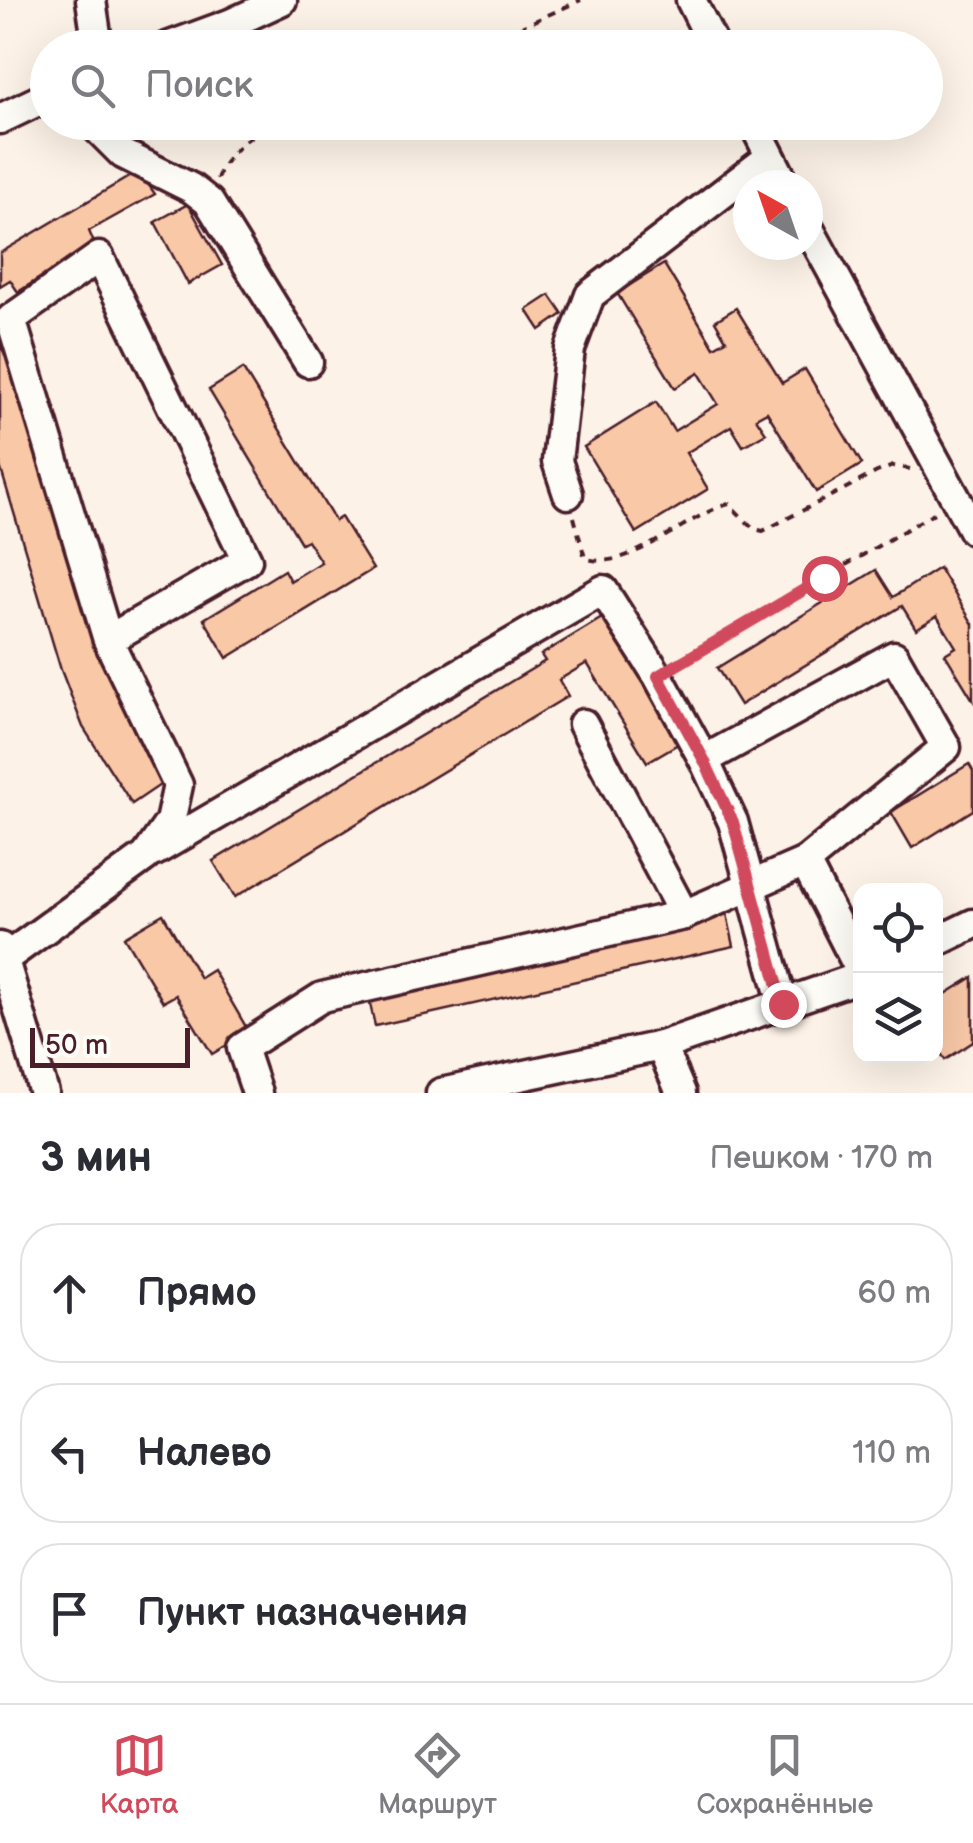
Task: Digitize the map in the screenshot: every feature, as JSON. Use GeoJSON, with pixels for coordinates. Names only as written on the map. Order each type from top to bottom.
{"type":"FeatureCollection","features":[{"type":"Feature","properties":{"kind":"street"},"geometry":{"type":"LineString","coordinates":[[90,0],[95,30]]}},
{"type":"Feature","properties":{"kind":"street"},"geometry":{"type":"LineString","coordinates":[[214,30],[282,0]]}},
{"type":"Feature","properties":{"kind":"street"},"geometry":{"type":"LineString","coordinates":[[691,0],[706,30]]}},
{"type":"Feature","properties":{"kind":"street"},"geometry":{"type":"LineString","coordinates":[[0,119],[30,105]]}},
{"type":"Feature","properties":{"kind":"street"},"geometry":{"type":"LineString","coordinates":[[109,140],[123,154],[191,188],[209,202],[308,362]]}},
{"type":"Feature","properties":{"kind":"street"},"geometry":{"type":"LineString","coordinates":[[762,140],[777,170]]}},
{"type":"Feature","properties":{"kind":"street"},"geometry":{"type":"LineString","coordinates":[[568,494],[557,461],[559,442],[570,349],[590,295],[770,156]]}},
{"type":"Feature","properties":{"kind":"street"},"geometry":{"type":"LineString","coordinates":[[823,254],[973,530]]}},
{"type":"Feature","properties":{"kind":"street"},"geometry":{"type":"LineString","coordinates":[[108,640],[246,560],[99,257],[12,319],[108,640],[178,785],[170,822],[146,856]]}},
{"type":"Feature","properties":{"kind":"street"},"geometry":{"type":"LineString","coordinates":[[44,1093],[2,953],[146,856],[603,590],[658,676],[733,822],[783,1004]]}},
{"type":"Feature","properties":{"kind":"street"},"geometry":{"type":"LineString","coordinates":[[256,1093],[242,1048],[322,997],[684,915],[805,862],[946,747],[894,656],[704,760]]}},
{"type":"Feature","properties":{"kind":"street"},"geometry":{"type":"LineString","coordinates":[[583,724],[684,915]]}},
{"type":"Feature","properties":{"kind":"street"},"geometry":{"type":"LineString","coordinates":[[805,862],[853,959]]}},
{"type":"Feature","properties":{"kind":"street"},"geometry":{"type":"LineString","coordinates":[[943,939],[973,924]]}},
{"type":"Feature","properties":{"kind":"street"},"geometry":{"type":"LineString","coordinates":[[442,1093],[661,1046],[853,976]]}},
{"type":"Feature","properties":{"kind":"street"},"geometry":{"type":"LineString","coordinates":[[661,1046],[681,1093]]}},
{"type":"Feature","properties":{"kind":"path"},"geometry":{"type":"LineString","coordinates":[[515,30],[581,0]]}},
{"type":"Feature","properties":{"kind":"path"},"geometry":{"type":"LineString","coordinates":[[209,202],[221,168],[246,140]]}},
{"type":"Feature","properties":{"kind":"path"},"geometry":{"type":"LineString","coordinates":[[568,494],[584,558],[597,563],[626,557],[712,508],[729,504],[754,530],[763,531],[876,472],[893,466],[914,470]]}},
{"type":"Feature","properties":{"kind":"path"},"geometry":{"type":"LineString","coordinates":[[658,676],[957,500]]}},
{"type":"Feature","properties":{"kind":"building"},"geometry":{"type":"Polygon","coordinates":[[[139,171],[155,194],[89,231],[94,243],[18,292],[10,280],[0,286],[0,253],[139,171]]]}},
{"type":"Feature","properties":{"kind":"building"},"geometry":{"type":"Polygon","coordinates":[[[188,204],[222,265],[188,284],[155,222],[188,204]]]}},
{"type":"Feature","properties":{"kind":"building"},"geometry":{"type":"Polygon","coordinates":[[[664,264],[714,347],[726,340],[715,321],[736,308],[782,383],[805,369],[862,464],[816,492],[767,412],[756,418],[766,433],[743,446],[731,426],[686,453],[708,489],[636,533],[584,447],[656,402],[674,431],[718,404],[699,373],[675,388],[617,293],[664,264]]]}},
{"type":"Feature","properties":{"kind":"building"},"geometry":{"type":"Polygon","coordinates":[[[550,295],[563,314],[540,330],[527,310],[550,295]]]}},
{"type":"Feature","properties":{"kind":"building"},"geometry":{"type":"Polygon","coordinates":[[[0,345],[10,363],[121,703],[169,779],[132,804],[83,727],[61,670],[0,466],[0,345]]]}},
{"type":"Feature","properties":{"kind":"building"},"geometry":{"type":"Polygon","coordinates":[[[243,369],[335,521],[341,517],[373,569],[227,658],[204,619],[284,570],[290,581],[321,562],[307,540],[301,543],[209,390],[243,369]]]}},
{"type":"Feature","properties":{"kind":"building"},"geometry":{"type":"Polygon","coordinates":[[[939,568],[973,624],[973,700],[945,654],[956,647],[937,616],[916,629],[902,606],[740,705],[717,668],[876,570],[893,597],[939,568]]]}},
{"type":"Feature","properties":{"kind":"building"},"geometry":{"type":"Polygon","coordinates":[[[607,615],[683,741],[647,762],[587,663],[559,680],[568,696],[235,897],[213,861],[545,661],[541,655],[607,615]]]}},
{"type":"Feature","properties":{"kind":"building"},"geometry":{"type":"Polygon","coordinates":[[[969,764],[973,771],[973,810],[912,848],[891,812],[969,764]]]}},
{"type":"Feature","properties":{"kind":"building"},"geometry":{"type":"Polygon","coordinates":[[[163,914],[200,978],[213,970],[249,1032],[212,1054],[176,995],[163,1002],[124,937],[163,914]]]}},
{"type":"Feature","properties":{"kind":"building"},"geometry":{"type":"Polygon","coordinates":[[[727,914],[734,946],[375,1026],[368,995],[727,914]]]}},
{"type":"Feature","properties":{"kind":"building"},"geometry":{"type":"Polygon","coordinates":[[[973,977],[973,1042],[945,1060],[943,1057],[943,996],[973,977]]]}},
{"type":"Feature","properties":{"kind":"route"},"geometry":{"type":"LineString","coordinates":[[783,1004],[733,822],[658,676],[824,578]]}}]}
